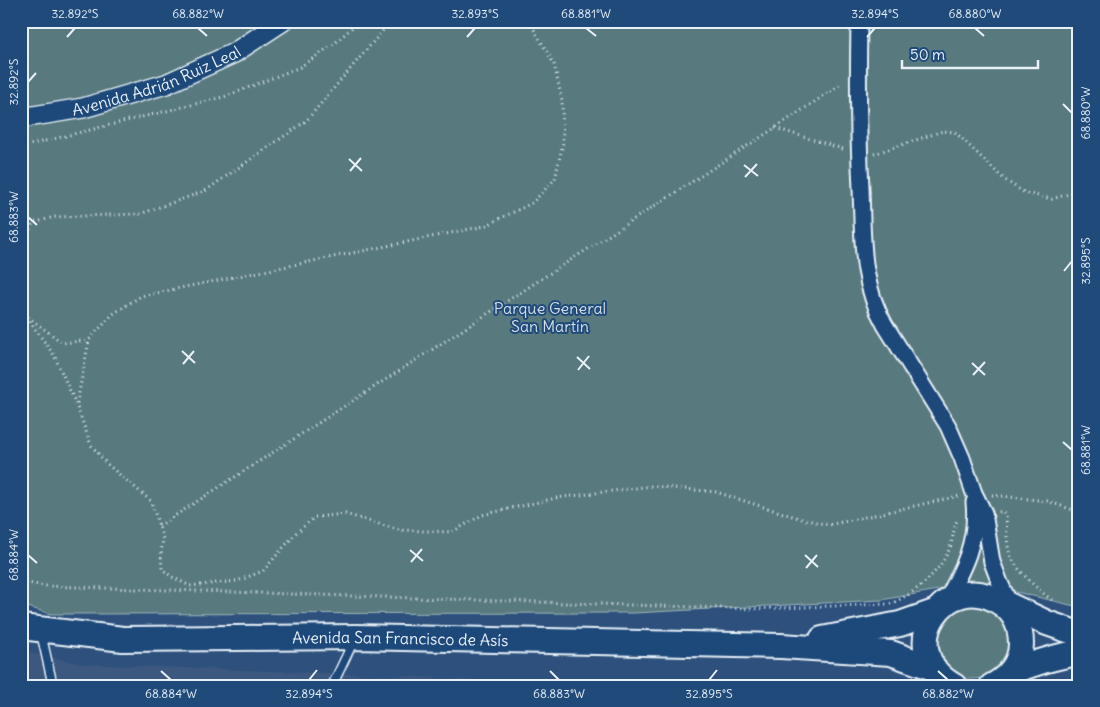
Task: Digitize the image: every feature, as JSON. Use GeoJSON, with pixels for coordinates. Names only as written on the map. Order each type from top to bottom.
{"type":"FeatureCollection","features":[{"type":"Feature","properties":{"kind":"main road","name":"Avenida San Francisco de Asís"},"geometry":{"type":"LineString","coordinates":[[781,646],[872,631],[900,624],[940,607],[956,597],[969,594],[983,595],[1008,608]]}},
{"type":"Feature","properties":{"kind":"main road"},"geometry":{"type":"LineString","coordinates":[[940,607],[928,624],[925,639],[926,654],[942,679]]}},
{"type":"Feature","properties":{"kind":"main road"},"geometry":{"type":"LineString","coordinates":[[1008,608],[1079,634]]}},
{"type":"Feature","properties":{"kind":"main road"},"geometry":{"type":"LineString","coordinates":[[1001,681],[1018,660],[1021,646],[1020,632],[1008,608]]}},
{"type":"Feature","properties":{"kind":"main road","name":"Avenida San Francisco de Asís"},"geometry":{"type":"LineString","coordinates":[[31,629],[123,639],[356,637],[781,646],[891,653],[942,679]]}},
{"type":"Feature","properties":{"kind":"main road"},"geometry":{"type":"LineString","coordinates":[[1001,681],[1053,658],[1079,653]]}},
{"type":"Feature","properties":{"kind":"street","name":"Avenida Adrián Ruiz Leal"},"geometry":{"type":"LineString","coordinates":[[21,118],[83,108],[166,84],[234,53],[283,21]]}},
{"type":"Feature","properties":{"kind":"street"},"geometry":{"type":"LineString","coordinates":[[859,21],[859,154],[864,259],[869,290],[885,325],[948,426],[962,458],[974,493],[992,562],[1008,608]]}},
{"type":"Feature","properties":{"kind":"street"},"geometry":{"type":"LineString","coordinates":[[940,607],[959,576],[972,546],[979,513]]}},
{"type":"Feature","properties":{"kind":"lane"},"geometry":{"type":"LineString","coordinates":[[31,629],[53,686]]}},
{"type":"Feature","properties":{"kind":"lane"},"geometry":{"type":"LineString","coordinates":[[332,686],[356,637]]}},
{"type":"Feature","properties":{"kind":"path"},"geometry":{"type":"LineString","coordinates":[[21,147],[227,96],[300,67],[334,44],[359,21]]}},
{"type":"Feature","properties":{"kind":"path"},"geometry":{"type":"LineString","coordinates":[[21,253],[22,246],[33,223],[54,218],[140,214],[205,191],[306,121],[391,21]]}},
{"type":"Feature","properties":{"kind":"path"},"geometry":{"type":"LineString","coordinates":[[76,404],[89,340],[113,314],[141,296],[485,226],[532,204],[555,178],[563,143],[562,100],[554,64],[529,21]]}},
{"type":"Feature","properties":{"kind":"path"},"geometry":{"type":"LineString","coordinates":[[159,526],[858,73]]}},
{"type":"Feature","properties":{"kind":"path"},"geometry":{"type":"LineString","coordinates":[[775,128],[859,154],[876,154],[943,131],[955,132],[1005,180],[1025,194],[1052,199],[1079,191]]}},
{"type":"Feature","properties":{"kind":"path"},"geometry":{"type":"LineString","coordinates":[[21,303],[25,315],[54,355],[76,404],[91,445],[107,464],[151,501],[163,539],[161,553],[162,569],[172,578],[190,586],[237,581],[263,571],[296,533],[315,517],[345,514],[399,530],[452,532],[482,516],[556,498],[652,486],[716,492],[802,519],[829,525],[944,498],[974,493],[1047,501],[1079,512]]}},
{"type":"Feature","properties":{"kind":"path"},"geometry":{"type":"LineString","coordinates":[[25,315],[63,343],[89,340]]}},
{"type":"Feature","properties":{"kind":"path"},"geometry":{"type":"LineString","coordinates":[[21,582],[45,586],[752,609],[889,604],[902,599],[930,577],[949,549],[959,516],[965,512],[1002,511],[1006,515],[1010,554],[1017,566],[1053,602]]}},
{"type":"Feature","properties":{"kind":"shaded area"},"geometry":{"type":"Polygon","coordinates":[[[21,651],[81,664],[402,676],[555,686],[21,686],[21,651]]]}},
{"type":"Feature","properties":{"kind":"green space","name":"Parque General San Martín"},"geometry":{"type":"Polygon","coordinates":[[[21,21],[1079,21],[1079,607],[978,583],[881,600],[634,613],[51,614],[21,605],[21,21]]]}},
{"type":"Feature","properties":{"kind":"green space"},"geometry":{"type":"Polygon","coordinates":[[[990,605],[1007,622],[1011,643],[1009,656],[1000,669],[986,677],[970,679],[960,677],[940,663],[936,626],[952,607],[990,605]]]}},
{"type":"Feature","properties":{"kind":"green space"},"geometry":{"type":"Polygon","coordinates":[[[647,680],[735,686],[654,686],[647,680]]]}}]}
